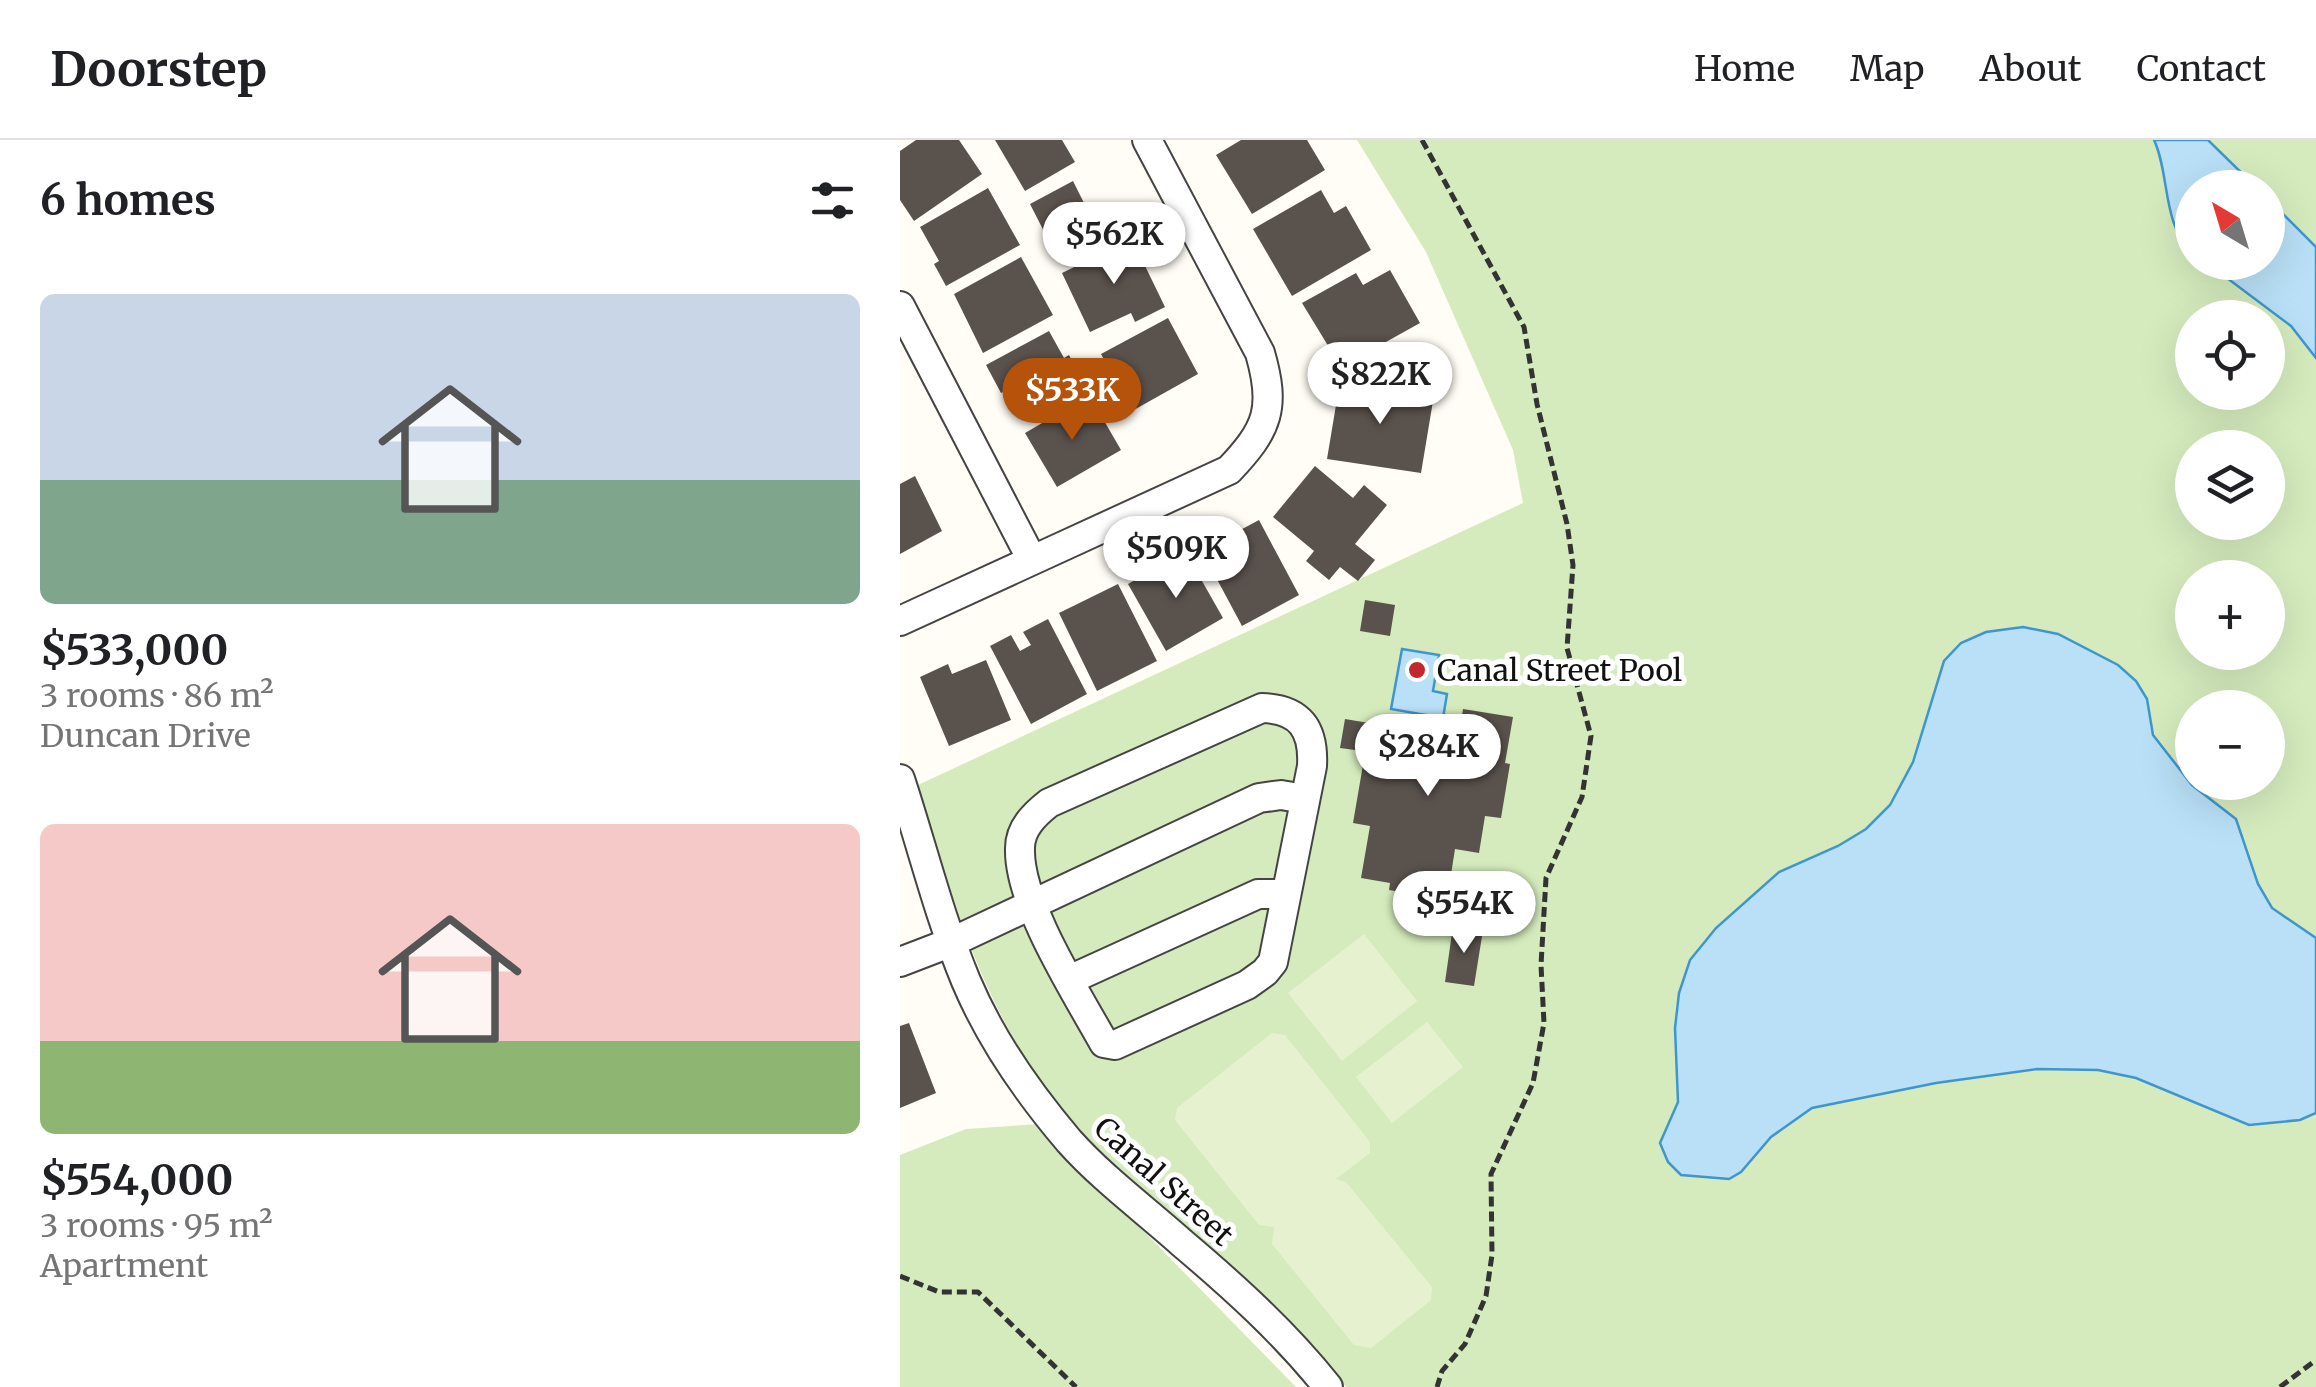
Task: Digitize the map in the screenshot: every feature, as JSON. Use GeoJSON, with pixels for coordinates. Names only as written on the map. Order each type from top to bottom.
{"type":"FeatureCollection","features":[{"type":"Feature","properties":{"kind":"street"},"geometry":{"type":"LineString","coordinates":[[900,621],[1230,470],[1251,447],[1267,415],[1269,384],[1260,354],[1148,140]]}},
{"type":"Feature","properties":{"kind":"street"},"geometry":{"type":"LineString","coordinates":[[900,306],[1032,560]]}},
{"type":"Feature","properties":{"kind":"street"},"geometry":{"type":"LineString","coordinates":[[1262,708],[1280,708],[1296,717],[1307,730],[1313,745],[1305,799],[1273,962],[1265,972],[1247,985],[1115,1045],[1104,1043],[1033,904],[1019,846],[1026,826],[1037,812],[1049,803],[1262,708]]}},
{"type":"Feature","properties":{"kind":"street","name":"Canal Street"},"geometry":{"type":"LineString","coordinates":[[900,778],[952,942],[988,1026],[1069,1140],[1116,1187],[1251,1303],[1328,1387]]}},
{"type":"Feature","properties":{"kind":"street"},"geometry":{"type":"LineString","coordinates":[[900,962],[952,942],[1259,798],[1281,794],[1305,799]]}},
{"type":"Feature","properties":{"kind":"street"},"geometry":{"type":"LineString","coordinates":[[1070,980],[1258,894],[1275,894],[1285,899]]}},
{"type":"Feature","properties":{"kind":"path"},"geometry":{"type":"LineString","coordinates":[[1422,140],[1524,327],[1537,404],[1567,524],[1573,565],[1567,648],[1590,736],[1582,797],[1546,878],[1541,964],[1544,1023],[1532,1082],[1492,1174],[1492,1255],[1486,1296],[1465,1344],[1442,1371],[1437,1387]]}},
{"type":"Feature","properties":{"kind":"path"},"geometry":{"type":"LineString","coordinates":[[900,1276],[939,1292],[978,1292],[1076,1387]]}},
{"type":"Feature","properties":{"kind":"path"},"geometry":{"type":"LineString","coordinates":[[2280,1387],[2316,1360]]}},
{"type":"Feature","properties":{"kind":"green space"},"geometry":{"type":"Polygon","coordinates":[[[1357,140],[2316,140],[2316,1387],[1346,1387],[1272,1305],[1082,1133],[1050,1095],[1000,1012],[962,925],[918,785],[1523,503],[1513,450],[1426,252],[1357,140]]]}},
{"type":"Feature","properties":{"kind":"green space"},"geometry":{"type":"Polygon","coordinates":[[[1364,934],[1417,1001],[1342,1061],[1288,993],[1364,934]]]}},
{"type":"Feature","properties":{"kind":"green space"},"geometry":{"type":"Polygon","coordinates":[[[1427,1022],[1463,1067],[1392,1123],[1356,1077],[1427,1022]]]}},
{"type":"Feature","properties":{"kind":"green space"},"geometry":{"type":"Polygon","coordinates":[[[1272,1033],[1285,1035],[1370,1142],[1370,1153],[1336,1179],[1346,1182],[1432,1287],[1431,1300],[1371,1348],[1354,1345],[1272,1244],[1274,1227],[1259,1225],[1175,1120],[1177,1108],[1272,1033]]]}},
{"type":"Feature","properties":{"kind":"green space"},"geometry":{"type":"Polygon","coordinates":[[[1039,1124],[1296,1387],[900,1387],[900,1155],[966,1129],[1039,1124]]]}},
{"type":"Feature","properties":{"kind":"water"},"geometry":{"type":"Polygon","coordinates":[[[2154,140],[2208,140],[2239,170],[2175,170],[2175,225],[2154,140]]]}},
{"type":"Feature","properties":{"kind":"water"},"geometry":{"type":"Polygon","coordinates":[[[2285,216],[2316,247],[2316,358],[2285,322],[2285,300],[2256,300],[2230,280],[2285,280],[2285,216]]]}},
{"type":"Feature","properties":{"kind":"water"},"geometry":{"type":"Polygon","coordinates":[[[2023,627],[2058,634],[2118,665],[2136,681],[2147,699],[2153,735],[2175,763],[2175,800],[2211,800],[2236,819],[2258,884],[2272,908],[2316,938],[2316,1113],[2300,1120],[2249,1125],[2136,1078],[2098,1070],[2037,1069],[1936,1083],[1812,1108],[1771,1137],[1741,1172],[1729,1179],[1681,1175],[1668,1162],[1660,1143],[1678,1102],[1675,1028],[1679,993],[1690,960],[1716,928],[1779,872],[1838,846],[1866,829],[1890,805],[1913,762],[1944,661],[1961,643],[1986,632],[2023,627]]]}},
{"type":"Feature","properties":{"kind":"water","name":"Canal Street Pool"},"geometry":{"type":"Polygon","coordinates":[[[1402,649],[1439,655],[1433,691],[1447,694],[1443,718],[1391,709],[1402,649]]]}},
{"type":"Feature","properties":{"kind":"building"},"geometry":{"type":"Polygon","coordinates":[[[916,140],[959,140],[982,174],[914,221],[900,200],[900,151],[916,140]]]}},
{"type":"Feature","properties":{"kind":"building"},"geometry":{"type":"Polygon","coordinates":[[[995,140],[1062,140],[1075,162],[1025,191],[995,140]]]}},
{"type":"Feature","properties":{"kind":"building"},"geometry":{"type":"Polygon","coordinates":[[[1241,140],[1307,140],[1325,170],[1252,214],[1216,155],[1241,140]]]}},
{"type":"Feature","properties":{"kind":"building"},"geometry":{"type":"Polygon","coordinates":[[[1073,181],[1089,213],[1111,202],[1123,226],[1058,259],[1030,204],[1073,181]]]}},
{"type":"Feature","properties":{"kind":"building"},"geometry":{"type":"Polygon","coordinates":[[[988,188],[1020,245],[946,286],[934,264],[939,261],[920,227],[988,188]]]}},
{"type":"Feature","properties":{"kind":"building"},"geometry":{"type":"Polygon","coordinates":[[[1321,190],[1334,213],[1346,206],[1371,250],[1292,296],[1253,229],[1321,190]]]}},
{"type":"Feature","properties":{"kind":"building"},"geometry":{"type":"Polygon","coordinates":[[[1132,239],[1165,307],[1135,322],[1131,313],[1090,332],[1062,273],[1132,239]]]}},
{"type":"Feature","properties":{"kind":"building"},"geometry":{"type":"Polygon","coordinates":[[[1021,257],[1053,315],[983,353],[954,294],[1021,257]]]}},
{"type":"Feature","properties":{"kind":"building"},"geometry":{"type":"Polygon","coordinates":[[[1390,270],[1420,323],[1341,367],[1302,303],[1356,273],[1363,285],[1390,270]]]}},
{"type":"Feature","properties":{"kind":"building"},"geometry":{"type":"Polygon","coordinates":[[[1168,318],[1198,374],[1132,411],[1101,354],[1168,318]]]}},
{"type":"Feature","properties":{"kind":"building"},"geometry":{"type":"Polygon","coordinates":[[[1049,331],[1064,358],[1069,355],[1085,386],[1035,413],[1019,383],[1001,393],[986,365],[1049,331]]]}},
{"type":"Feature","properties":{"kind":"building"},"geometry":{"type":"Polygon","coordinates":[[[1340,381],[1434,395],[1421,473],[1327,459],[1340,381]]]}},
{"type":"Feature","properties":{"kind":"building"},"geometry":{"type":"Polygon","coordinates":[[[1080,401],[1090,418],[1099,412],[1121,450],[1057,487],[1025,433],[1080,401]]]}},
{"type":"Feature","properties":{"kind":"building"},"geometry":{"type":"Polygon","coordinates":[[[1315,466],[1353,498],[1364,485],[1387,505],[1355,544],[1375,560],[1358,581],[1340,567],[1329,580],[1306,561],[1314,551],[1273,517],[1315,466]]]}},
{"type":"Feature","properties":{"kind":"building"},"geometry":{"type":"Polygon","coordinates":[[[915,476],[942,531],[900,554],[900,484],[915,476]]]}},
{"type":"Feature","properties":{"kind":"building"},"geometry":{"type":"Polygon","coordinates":[[[1259,520],[1299,595],[1242,626],[1204,555],[1259,520]]]}},
{"type":"Feature","properties":{"kind":"building"},"geometry":{"type":"Polygon","coordinates":[[[1185,551],[1223,618],[1166,651],[1128,584],[1185,551]]]}},
{"type":"Feature","properties":{"kind":"building"},"geometry":{"type":"Polygon","coordinates":[[[1118,584],[1157,661],[1097,691],[1059,613],[1118,584]]]}},
{"type":"Feature","properties":{"kind":"building"},"geometry":{"type":"Polygon","coordinates":[[[1365,600],[1395,605],[1390,636],[1360,631],[1365,600]]]}},
{"type":"Feature","properties":{"kind":"building"},"geometry":{"type":"Polygon","coordinates":[[[1048,619],[1087,694],[1031,724],[990,646],[1011,635],[1020,651],[1031,645],[1023,632],[1048,619]]]}},
{"type":"Feature","properties":{"kind":"building"},"geometry":{"type":"Polygon","coordinates":[[[986,660],[1011,720],[949,746],[920,677],[948,664],[952,674],[986,660]]]}},
{"type":"Feature","properties":{"kind":"building"},"geometry":{"type":"Polygon","coordinates":[[[1463,709],[1513,717],[1501,818],[1485,816],[1479,853],[1455,849],[1447,900],[1389,890],[1390,883],[1361,878],[1370,826],[1353,823],[1364,759],[1381,762],[1383,748],[1371,746],[1370,752],[1340,748],[1345,719],[1375,724],[1374,728],[1458,742],[1463,709]]]}},
{"type":"Feature","properties":{"kind":"building"},"geometry":{"type":"Polygon","coordinates":[[[1453,926],[1483,930],[1474,986],[1445,982],[1453,926]]]}},
{"type":"Feature","properties":{"kind":"building"},"geometry":{"type":"Polygon","coordinates":[[[909,1023],[936,1093],[900,1108],[900,1026],[909,1023]]]}},
{"type":"Feature","properties":{"kind":"place","name":"Canal Street Pool"},"geometry":{"type":"Point","coordinates":[1417,670]}}]}
